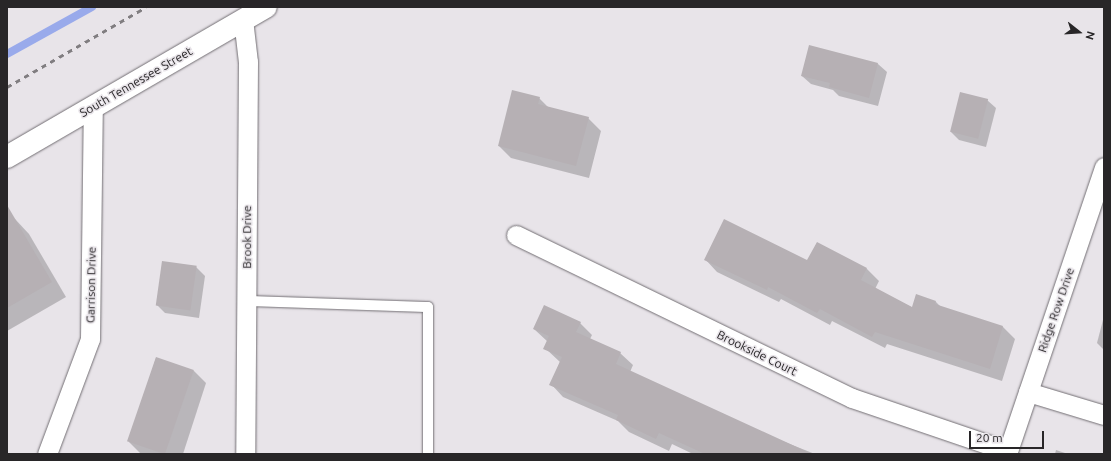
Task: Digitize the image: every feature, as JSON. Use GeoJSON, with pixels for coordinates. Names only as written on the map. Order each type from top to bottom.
{"type":"FeatureCollection","features":[{"type":"Feature","properties":{"kind":"main road","name":"South Tennessee Street"},"geometry":{"type":"LineString","coordinates":[[7,157],[266,7]]}},
{"type":"Feature","properties":{"kind":"street","name":"Brook Drive"},"geometry":{"type":"LineString","coordinates":[[243,19],[248,62],[245,454]]}},
{"type":"Feature","properties":{"kind":"street","name":"Garrison Drive"},"geometry":{"type":"LineString","coordinates":[[47,454],[90,339],[93,108]]}},
{"type":"Feature","properties":{"kind":"street","name":"Ridge Row Drive"},"geometry":{"type":"LineString","coordinates":[[1007,452],[1104,167]]}},
{"type":"Feature","properties":{"kind":"street","name":"Brookside Court"},"geometry":{"type":"LineString","coordinates":[[516,235],[852,398],[1007,452]]}},
{"type":"Feature","properties":{"kind":"street"},"geometry":{"type":"LineString","coordinates":[[1028,392],[1104,415]]}},
{"type":"Feature","properties":{"kind":"lane"},"geometry":{"type":"LineString","coordinates":[[246,301],[428,308],[428,454]]}},
{"type":"Feature","properties":{"kind":"building"},"geometry":{"type":"Polygon","coordinates":[[[809,45],[878,63],[869,98],[829,87],[830,83],[801,76],[809,45]]]}},
{"type":"Feature","properties":{"kind":"building"},"geometry":{"type":"Polygon","coordinates":[[[512,90],[540,97],[538,104],[589,117],[576,166],[498,146],[512,90]]]}},
{"type":"Feature","properties":{"kind":"building"},"geometry":{"type":"Polygon","coordinates":[[[960,92],[988,99],[978,139],[950,132],[960,92]]]}},
{"type":"Feature","properties":{"kind":"building"},"geometry":{"type":"Polygon","coordinates":[[[7,205],[52,282],[7,308],[7,205]]]}},
{"type":"Feature","properties":{"kind":"building"},"geometry":{"type":"Polygon","coordinates":[[[724,219],[807,260],[817,242],[867,268],[861,280],[912,307],[916,294],[936,301],[935,304],[1003,326],[990,369],[875,332],[872,337],[820,309],[817,313],[768,287],[767,290],[704,260],[724,219]]]}},
{"type":"Feature","properties":{"kind":"building"},"geometry":{"type":"Polygon","coordinates":[[[162,261],[197,266],[190,310],[156,306],[162,261]]]}},
{"type":"Feature","properties":{"kind":"building"},"geometry":{"type":"Polygon","coordinates":[[[544,305],[581,322],[576,332],[621,352],[616,364],[812,454],[705,454],[659,433],[656,439],[616,420],[618,415],[549,385],[562,357],[543,349],[549,336],[533,329],[544,305]]]}},
{"type":"Feature","properties":{"kind":"building"},"geometry":{"type":"Polygon","coordinates":[[[156,357],[194,370],[165,454],[127,441],[156,357]]]}},
{"type":"Feature","properties":{"kind":"waterway"},"geometry":{"type":"LineString","coordinates":[[7,54],[92,7]]}},
{"type":"Feature","properties":{"kind":"railway"},"geometry":{"type":"LineString","coordinates":[[7,87],[146,7]]}}]}
